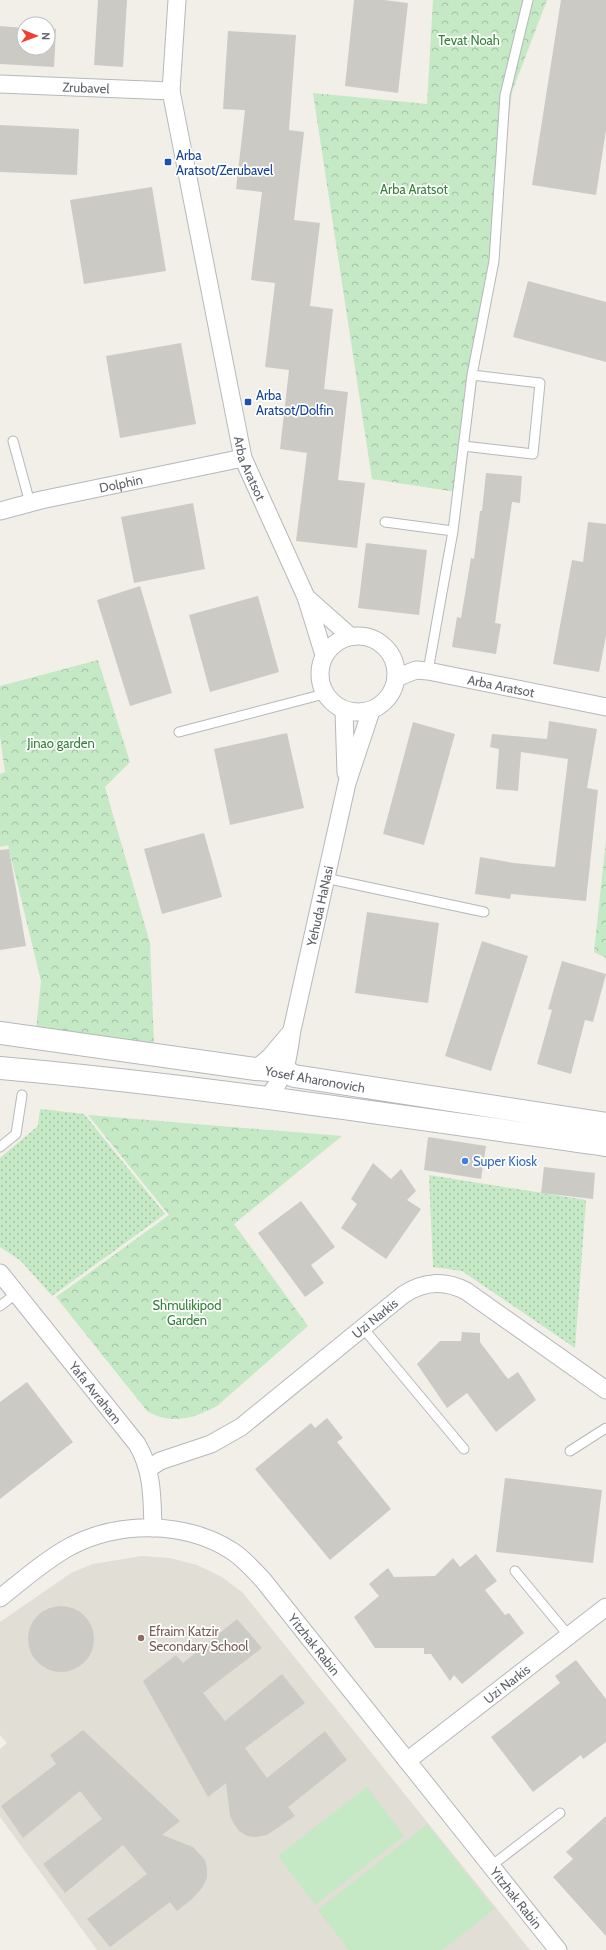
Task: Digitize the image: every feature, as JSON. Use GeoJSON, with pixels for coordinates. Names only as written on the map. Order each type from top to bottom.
{"type":"FeatureCollection","features":[{"type":"Feature","properties":{"kind":"street","name":"Arba Aratsot"},"geometry":{"type":"LineString","coordinates":[[177,0],[172,91],[243,458],[306,597],[324,655]]}},
{"type":"Feature","properties":{"kind":"street","name":"Zrubavel"},"geometry":{"type":"LineString","coordinates":[[0,84],[172,91]]}},
{"type":"Feature","properties":{"kind":"street","name":"Dolphin"},"geometry":{"type":"LineString","coordinates":[[0,511],[30,503],[243,458]]}},
{"type":"Feature","properties":{"kind":"street","name":"Arba Aratsot"},"geometry":{"type":"LineString","coordinates":[[306,597],[350,636]]}},
{"type":"Feature","properties":{"kind":"street"},"geometry":{"type":"LineString","coordinates":[[350,636],[364,636],[380,642],[389,652],[395,664],[396,678],[391,694],[383,704],[371,711],[358,713],[344,711],[333,704],[324,694],[319,681],[320,667],[324,655],[338,641],[350,636]]}},
{"type":"Feature","properties":{"kind":"street","name":"Arba Aratsot"},"geometry":{"type":"LineString","coordinates":[[396,678],[416,670],[428,671],[606,706]]}},
{"type":"Feature","properties":{"kind":"street","name":"Yehuda HaNasi"},"geometry":{"type":"LineString","coordinates":[[344,711],[347,783]]}},
{"type":"Feature","properties":{"kind":"street","name":"Yehuda HaNasi"},"geometry":{"type":"LineString","coordinates":[[267,1098],[279,1084],[285,1071],[292,1030],[347,783],[371,711]]}},
{"type":"Feature","properties":{"kind":"street","name":"Yehuda HaNasi"},"geometry":{"type":"LineString","coordinates":[[256,1069],[270,1057],[292,1030]]}},
{"type":"Feature","properties":{"kind":"street","name":"Yosef Aharonovich"},"geometry":{"type":"LineString","coordinates":[[0,1033],[256,1069],[285,1071],[294,1076],[606,1124]]}},
{"type":"Feature","properties":{"kind":"street","name":"Yosef Aharonovich"},"geometry":{"type":"LineString","coordinates":[[0,1068],[83,1075],[267,1098],[606,1145]]}},
{"type":"Feature","properties":{"kind":"street","name":"Yafa Avraham"},"geometry":{"type":"LineString","coordinates":[[0,1273],[137,1444],[148,1469],[152,1494],[153,1528]]}},
{"type":"Feature","properties":{"kind":"street","name":"Uzi Narkis"},"geometry":{"type":"LineString","coordinates":[[148,1469],[160,1461],[210,1444],[241,1427],[403,1294],[416,1287],[430,1283],[452,1285],[466,1291],[606,1390]]}},
{"type":"Feature","properties":{"kind":"street","name":"Yitzhak Rabin"},"geometry":{"type":"LineString","coordinates":[[0,1598],[48,1560],[71,1546],[94,1536],[119,1530],[153,1528],[191,1533],[213,1540],[232,1551],[249,1564],[556,1948]]}},
{"type":"Feature","properties":{"kind":"street","name":"Uzi Narkis"},"geometry":{"type":"LineString","coordinates":[[408,1761],[606,1607]]}},
{"type":"Feature","properties":{"kind":"lane"},"geometry":{"type":"LineString","coordinates":[[428,671],[453,531],[472,375],[494,261],[505,95],[528,0]]}},
{"type":"Feature","properties":{"kind":"lane"},"geometry":{"type":"LineString","coordinates":[[463,446],[533,454],[540,383],[472,375]]}},
{"type":"Feature","properties":{"kind":"lane"},"geometry":{"type":"LineString","coordinates":[[13,441],[30,503]]}},
{"type":"Feature","properties":{"kind":"lane"},"geometry":{"type":"LineString","coordinates":[[385,522],[453,531]]}},
{"type":"Feature","properties":{"kind":"lane"},"geometry":{"type":"LineString","coordinates":[[178,732],[324,694]]}},
{"type":"Feature","properties":{"kind":"lane"},"geometry":{"type":"LineString","coordinates":[[325,878],[484,912]]}},
{"type":"Feature","properties":{"kind":"lane"},"geometry":{"type":"LineString","coordinates":[[0,1147],[16,1134],[22,1095]]}},
{"type":"Feature","properties":{"kind":"lane"},"geometry":{"type":"LineString","coordinates":[[0,1306],[17,1293]]}},
{"type":"Feature","properties":{"kind":"lane"},"geometry":{"type":"LineString","coordinates":[[363,1328],[464,1449]]}},
{"type":"Feature","properties":{"kind":"lane"},"geometry":{"type":"LineString","coordinates":[[570,1451],[606,1428]]}},
{"type":"Feature","properties":{"kind":"lane"},"geometry":{"type":"LineString","coordinates":[[515,1571],[569,1636]]}},
{"type":"Feature","properties":{"kind":"lane"},"geometry":{"type":"LineString","coordinates":[[491,1866],[560,1813]]}},
{"type":"Feature","properties":{"kind":"shaded area"},"geometry":{"type":"Polygon","coordinates":[[[142,1556],[170,1558],[197,1565],[222,1577],[243,1593],[530,1950],[97,1950],[0,1817],[0,1749],[7,1743],[0,1735],[0,1622],[71,1573],[93,1564],[142,1556]]]}},
{"type":"Feature","properties":{"kind":"green space","name":"Arba Aratsot"},"geometry":{"type":"Polygon","coordinates":[[[433,0],[547,0],[512,92],[463,493],[372,479],[313,93],[427,104],[433,0]]]}},
{"type":"Feature","properties":{"kind":"green space","name":"Jinao garden"},"geometry":{"type":"Polygon","coordinates":[[[98,660],[130,762],[105,787],[150,943],[154,1044],[36,1030],[41,981],[8,845],[0,847],[0,774],[5,772],[0,736],[0,686],[98,660]]]}},
{"type":"Feature","properties":{"kind":"green space"},"geometry":{"type":"Polygon","coordinates":[[[606,840],[606,958],[594,952],[606,840]]]}},
{"type":"Feature","properties":{"kind":"green space"},"geometry":{"type":"Polygon","coordinates":[[[40,1109],[84,1114],[165,1214],[52,1296],[21,1261],[0,1247],[0,1158],[38,1126],[40,1109]]]}},
{"type":"Feature","properties":{"kind":"green space","name":"Shmulikipod Garden"},"geometry":{"type":"Polygon","coordinates":[[[88,1115],[342,1136],[234,1224],[308,1326],[217,1406],[208,1411],[191,1417],[173,1419],[165,1418],[147,1411],[56,1297],[169,1215],[88,1115]]]}},
{"type":"Feature","properties":{"kind":"green space"},"geometry":{"type":"Polygon","coordinates":[[[429,1175],[586,1200],[575,1348],[462,1271],[433,1267],[429,1175]]]}},
{"type":"Feature","properties":{"kind":"green space"},"geometry":{"type":"Polygon","coordinates":[[[367,1787],[404,1836],[315,1905],[278,1856],[367,1787]]]}},
{"type":"Feature","properties":{"kind":"green space"},"geometry":{"type":"Polygon","coordinates":[[[427,1824],[494,1909],[442,1950],[349,1950],[318,1910],[427,1824]]]}},
{"type":"Feature","properties":{"kind":"building"},"geometry":{"type":"Polygon","coordinates":[[[98,0],[127,0],[123,67],[94,65],[98,0]]]}},
{"type":"Feature","properties":{"kind":"building"},"geometry":{"type":"Polygon","coordinates":[[[354,0],[384,0],[408,3],[398,93],[345,86],[354,0]]]}},
{"type":"Feature","properties":{"kind":"building"},"geometry":{"type":"Polygon","coordinates":[[[561,0],[606,0],[606,130],[596,195],[532,185],[561,0]]]}},
{"type":"Feature","properties":{"kind":"building"},"geometry":{"type":"Polygon","coordinates":[[[0,26],[16,27],[16,56],[55,56],[54,67],[0,64],[0,26]]]}},
{"type":"Feature","properties":{"kind":"building"},"geometry":{"type":"Polygon","coordinates":[[[228,31],[296,35],[289,130],[304,132],[294,220],[320,223],[310,306],[333,309],[324,389],[348,392],[338,480],[365,483],[357,548],[296,541],[307,453],[280,449],[289,370],[265,367],[275,283],[251,280],[262,192],[236,189],[245,110],[223,109],[228,31]]]}},
{"type":"Feature","properties":{"kind":"building"},"geometry":{"type":"Polygon","coordinates":[[[0,125],[79,129],[77,175],[0,172],[0,125]]]}},
{"type":"Feature","properties":{"kind":"building"},"geometry":{"type":"Polygon","coordinates":[[[152,187],[166,271],[84,284],[70,200],[152,187]]]}},
{"type":"Feature","properties":{"kind":"building"},"geometry":{"type":"Polygon","coordinates":[[[528,281],[606,302],[606,362],[513,337],[528,281]]]}},
{"type":"Feature","properties":{"kind":"building"},"geometry":{"type":"Polygon","coordinates":[[[181,343],[196,424],[120,438],[106,356],[181,343]]]}},
{"type":"Feature","properties":{"kind":"building"},"geometry":{"type":"Polygon","coordinates":[[[486,473],[522,476],[520,503],[512,502],[495,623],[501,624],[496,654],[452,647],[457,617],[461,618],[471,558],[474,559],[480,511],[482,511],[486,473]]]}},
{"type":"Feature","properties":{"kind":"building"},"geometry":{"type":"Polygon","coordinates":[[[193,503],[205,569],[134,583],[121,517],[193,503]]]}},
{"type":"Feature","properties":{"kind":"building"},"geometry":{"type":"Polygon","coordinates":[[[588,522],[606,524],[606,636],[599,672],[553,664],[572,560],[583,562],[588,522]]]}},
{"type":"Feature","properties":{"kind":"building"},"geometry":{"type":"Polygon","coordinates":[[[366,543],[427,550],[419,615],[358,608],[366,543]]]}},
{"type":"Feature","properties":{"kind":"building"},"geometry":{"type":"Polygon","coordinates":[[[140,586],[172,693],[130,706],[97,600],[140,586]]]}},
{"type":"Feature","properties":{"kind":"building"},"geometry":{"type":"Polygon","coordinates":[[[258,596],[279,672],[210,692],[189,615],[258,596]]]}},
{"type":"Feature","properties":{"kind":"building"},"geometry":{"type":"Polygon","coordinates":[[[549,721],[597,729],[587,788],[598,790],[586,901],[511,894],[510,899],[475,894],[480,857],[514,863],[555,867],[568,759],[521,752],[518,791],[496,789],[499,749],[490,747],[492,734],[547,739],[549,721]]]}},
{"type":"Feature","properties":{"kind":"building"},"geometry":{"type":"Polygon","coordinates":[[[413,722],[455,734],[424,845],[383,834],[413,722]]]}},
{"type":"Feature","properties":{"kind":"building"},"geometry":{"type":"Polygon","coordinates":[[[287,733],[304,808],[230,825],[214,749],[287,733]]]}},
{"type":"Feature","properties":{"kind":"building"},"geometry":{"type":"Polygon","coordinates":[[[204,833],[222,897],[162,914],[144,849],[204,833]]]}},
{"type":"Feature","properties":{"kind":"building"},"geometry":{"type":"Polygon","coordinates":[[[9,849],[26,946],[0,950],[0,850],[9,849]]]}},
{"type":"Feature","properties":{"kind":"building"},"geometry":{"type":"Polygon","coordinates":[[[367,912],[439,923],[428,1003],[355,993],[367,912]]]}},
{"type":"Feature","properties":{"kind":"building"},"geometry":{"type":"Polygon","coordinates":[[[482,941],[528,956],[491,1071],[445,1056],[482,941]]]}},
{"type":"Feature","properties":{"kind":"building"},"geometry":{"type":"Polygon","coordinates":[[[562,961],[606,974],[593,1022],[585,1020],[571,1074],[537,1064],[552,1010],[548,1009],[562,961]]]}},
{"type":"Feature","properties":{"kind":"building"},"geometry":{"type":"Polygon","coordinates":[[[428,1137],[486,1146],[481,1179],[424,1170],[428,1137]]]}},
{"type":"Feature","properties":{"kind":"building"},"geometry":{"type":"Polygon","coordinates":[[[373,1163],[391,1179],[401,1169],[416,1191],[407,1200],[421,1209],[386,1259],[341,1228],[357,1204],[351,1199],[373,1163]]]}},
{"type":"Feature","properties":{"kind":"building"},"geometry":{"type":"Polygon","coordinates":[[[544,1167],[595,1173],[593,1199],[541,1193],[544,1167]]]}},
{"type":"Feature","properties":{"kind":"building"},"geometry":{"type":"Polygon","coordinates":[[[301,1201],[335,1247],[311,1265],[324,1283],[305,1297],[258,1233],[301,1201]]]}},
{"type":"Feature","properties":{"kind":"building"},"geometry":{"type":"Polygon","coordinates":[[[462,1332],[480,1333],[480,1342],[508,1379],[518,1372],[536,1400],[496,1432],[467,1393],[447,1408],[417,1364],[440,1341],[461,1341],[462,1332]]]}},
{"type":"Feature","properties":{"kind":"building"},"geometry":{"type":"Polygon","coordinates":[[[27,1382],[73,1442],[0,1499],[0,1402],[27,1382]]]}},
{"type":"Feature","properties":{"kind":"building"},"geometry":{"type":"Polygon","coordinates":[[[327,1418],[343,1438],[337,1442],[391,1509],[330,1560],[255,1469],[311,1423],[315,1428],[327,1418]]]}},
{"type":"Feature","properties":{"kind":"building"},"geometry":{"type":"Polygon","coordinates":[[[505,1478],[602,1490],[593,1563],[496,1552],[505,1478]]]}},
{"type":"Feature","properties":{"kind":"building"},"geometry":{"type":"Polygon","coordinates":[[[476,1554],[497,1581],[485,1590],[505,1615],[509,1613],[524,1633],[462,1684],[454,1675],[450,1681],[431,1654],[424,1654],[424,1648],[375,1648],[354,1617],[379,1596],[369,1584],[388,1568],[394,1577],[435,1576],[453,1558],[460,1567],[476,1554]]]}},
{"type":"Feature","properties":{"kind":"building"},"geometry":{"type":"Polygon","coordinates":[[[55,1606],[67,1606],[80,1611],[85,1615],[92,1626],[94,1639],[92,1652],[85,1663],[74,1670],[67,1672],[55,1672],[42,1667],[33,1658],[28,1645],[28,1633],[33,1620],[42,1611],[55,1606]]]}},
{"type":"Feature","properties":{"kind":"building"},"geometry":{"type":"Polygon","coordinates":[[[237,1619],[262,1648],[203,1693],[225,1721],[282,1674],[305,1703],[245,1748],[267,1778],[325,1731],[347,1760],[288,1807],[295,1816],[267,1835],[256,1837],[247,1836],[239,1831],[234,1824],[230,1816],[226,1783],[208,1797],[143,1681],[176,1655],[183,1663],[237,1619]]]}},
{"type":"Feature","properties":{"kind":"building"},"geometry":{"type":"Polygon","coordinates":[[[576,1660],[606,1699],[606,1742],[583,1759],[581,1755],[533,1792],[491,1737],[560,1683],[555,1676],[576,1660]]]}},
{"type":"Feature","properties":{"kind":"building"},"geometry":{"type":"Polygon","coordinates":[[[83,1730],[180,1821],[162,1835],[193,1847],[205,1860],[207,1868],[207,1878],[202,1888],[192,1899],[177,1911],[170,1902],[110,1947],[87,1919],[147,1874],[123,1845],[65,1893],[43,1864],[102,1819],[80,1791],[23,1838],[1,1806],[56,1764],[50,1755],[83,1730]]]}},
{"type":"Feature","properties":{"kind":"building"},"geometry":{"type":"Polygon","coordinates":[[[606,1816],[606,1936],[553,1877],[573,1859],[566,1852],[606,1816]]]}},
{"type":"Feature","properties":{"kind":"place","name":"Arba Aratsot/Zerubavel"},"geometry":{"type":"Point","coordinates":[168,162]}},
{"type":"Feature","properties":{"kind":"place","name":"Arba Aratsot/Dolfin"},"geometry":{"type":"Point","coordinates":[248,402]}},
{"type":"Feature","properties":{"kind":"place","name":"Super Kiosk"},"geometry":{"type":"Point","coordinates":[465,1161]}},
{"type":"Feature","properties":{"kind":"place","name":"Efraim Katzir Secondary School"},"geometry":{"type":"Point","coordinates":[141,1638]}},
{"type":"Feature","properties":{"kind":"park label","name":"Tevat Noah"},"geometry":{"type":"Point","coordinates":[469,40]}}]}
